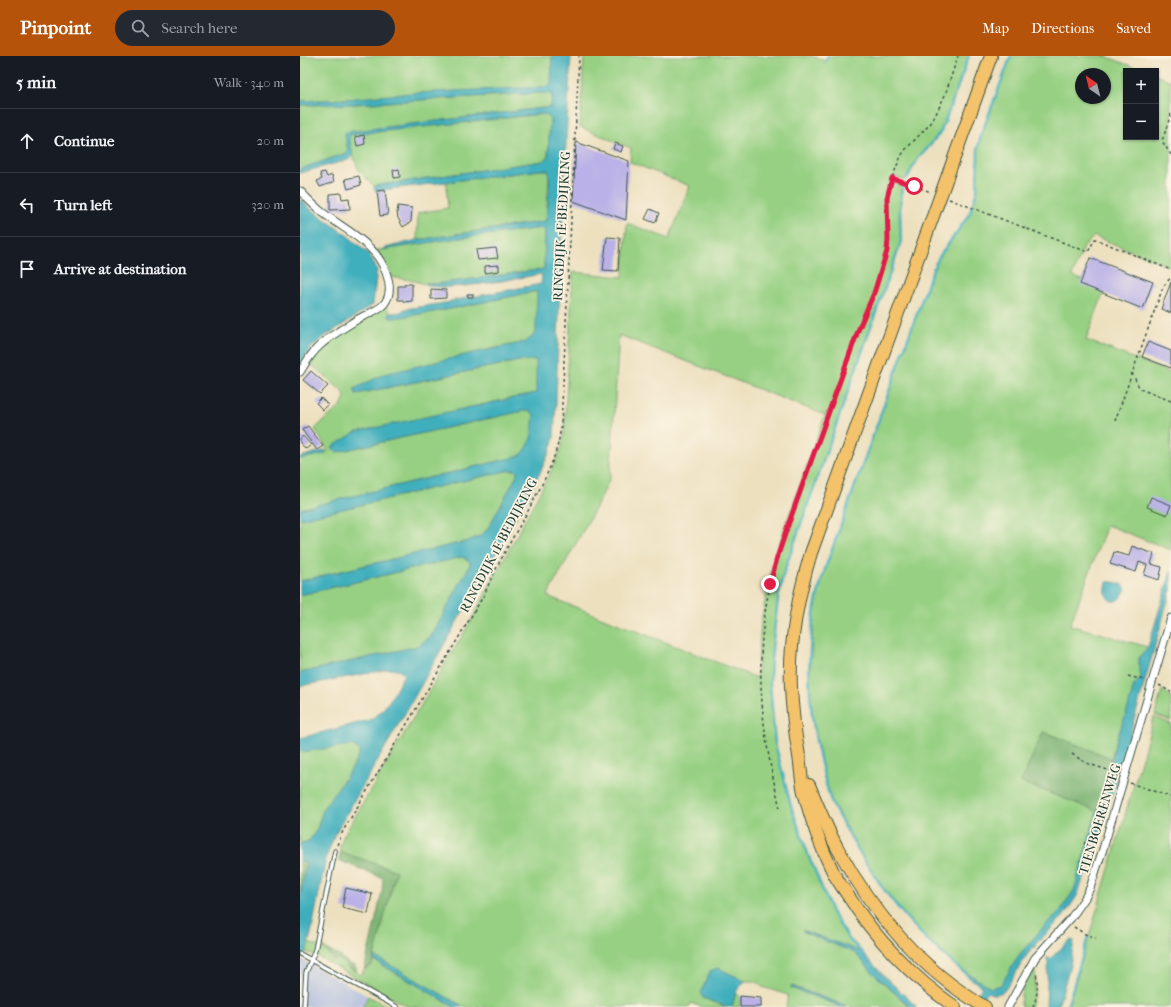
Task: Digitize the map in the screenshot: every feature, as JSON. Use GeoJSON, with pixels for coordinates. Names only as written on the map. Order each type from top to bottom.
{"type":"FeatureCollection","features":[{"type":"Feature","properties":{"kind":"main road"},"geometry":{"type":"LineString","coordinates":[[955,1007],[924,983],[887,947],[858,910],[835,875],[824,852],[804,791],[795,735],[791,686],[791,658],[793,633],[802,582],[825,513],[991,56]]}},
{"type":"Feature","properties":{"kind":"main road"},"geometry":{"type":"LineString","coordinates":[[799,758],[817,804],[837,848],[870,901],[924,962],[979,1003]]}},
{"type":"Feature","properties":{"kind":"street"},"geometry":{"type":"LineString","coordinates":[[300,191],[321,211],[369,247],[378,257],[385,269],[389,288],[388,296],[384,304],[346,326],[325,341],[312,354],[300,372]]}},
{"type":"Feature","properties":{"kind":"street","name":"TIENBOERENWEG"},"geometry":{"type":"LineString","coordinates":[[1008,1007],[1034,958],[1068,923],[1079,909],[1090,888],[1104,849],[1171,618]]}},
{"type":"Feature","properties":{"kind":"lane"},"geometry":{"type":"LineString","coordinates":[[303,1005],[306,973],[315,950],[335,851]]}},
{"type":"Feature","properties":{"kind":"lane"},"geometry":{"type":"LineString","coordinates":[[300,954],[397,1007]]}},
{"type":"Feature","properties":{"kind":"path","name":"RINGDIJK 1E BEDIJKING"},"geometry":{"type":"LineString","coordinates":[[335,851],[343,831],[484,595],[492,575],[548,473],[558,446],[561,426],[579,56]]}},
{"type":"Feature","properties":{"kind":"path"},"geometry":{"type":"LineString","coordinates":[[780,808],[769,758],[762,710],[760,666],[764,613],[770,584],[787,528],[859,328],[874,293],[887,251],[887,198],[892,178],[901,156],[931,123],[935,116],[945,95],[958,56]]}},
{"type":"Feature","properties":{"kind":"path"},"geometry":{"type":"LineString","coordinates":[[1171,114],[1162,141],[1171,155]]}},
{"type":"Feature","properties":{"kind":"path"},"geometry":{"type":"LineString","coordinates":[[892,178],[932,193]]}},
{"type":"Feature","properties":{"kind":"path"},"geometry":{"type":"LineString","coordinates":[[948,199],[1088,252],[1095,239],[1171,270]]}},
{"type":"Feature","properties":{"kind":"path"},"geometry":{"type":"LineString","coordinates":[[1115,421],[1163,287],[1171,277]]}},
{"type":"Feature","properties":{"kind":"path"},"geometry":{"type":"LineString","coordinates":[[1132,373],[1140,389],[1171,401]]}},
{"type":"Feature","properties":{"kind":"path"},"geometry":{"type":"LineString","coordinates":[[1128,676],[1146,681]]}},
{"type":"Feature","properties":{"kind":"path"},"geometry":{"type":"LineString","coordinates":[[1072,754],[1086,763],[1117,773]]}},
{"type":"Feature","properties":{"kind":"path"},"geometry":{"type":"LineString","coordinates":[[1123,781],[1171,797]]}},
{"type":"Feature","properties":{"kind":"path"},"geometry":{"type":"LineString","coordinates":[[1084,844],[1098,847]]}},
{"type":"Feature","properties":{"kind":"path"},"geometry":{"type":"LineString","coordinates":[[1068,923],[1085,934],[1096,938]]}},
{"type":"Feature","properties":{"kind":"path"},"geometry":{"type":"LineString","coordinates":[[1033,1007],[1036,1001],[1038,984],[1034,958]]}},
{"type":"Feature","properties":{"kind":"shaded area"},"geometry":{"type":"Polygon","coordinates":[[[301,959],[368,996],[363,1007],[300,1007],[301,959]]]}},
{"type":"Feature","properties":{"kind":"green space"},"geometry":{"type":"Polygon","coordinates":[[[300,56],[552,56],[551,84],[544,87],[300,101],[300,56]]]}},
{"type":"Feature","properties":{"kind":"green space"},"geometry":{"type":"Polygon","coordinates":[[[584,56],[812,56],[825,61],[827,56],[969,56],[941,131],[919,157],[905,180],[895,176],[893,182],[903,186],[900,210],[901,242],[784,572],[778,599],[771,658],[770,683],[775,743],[791,806],[808,854],[832,912],[849,939],[862,952],[804,932],[855,953],[874,974],[910,1007],[849,1007],[792,986],[791,988],[843,1007],[786,1007],[788,995],[762,987],[753,981],[745,981],[718,968],[703,998],[728,1007],[701,1007],[691,1003],[689,1007],[464,1007],[374,956],[396,871],[339,850],[343,837],[472,619],[550,473],[561,449],[564,435],[573,272],[623,277],[627,223],[669,239],[690,186],[630,162],[631,148],[580,127],[584,56]],[[619,335],[610,478],[600,500],[547,596],[757,678],[761,621],[772,567],[825,415],[619,335]]]}},
{"type":"Feature","properties":{"kind":"green space"},"geometry":{"type":"Polygon","coordinates":[[[1011,56],[1105,56],[1136,68],[1123,68],[1123,140],[1159,140],[1159,76],[1171,81],[1171,267],[1094,236],[1084,247],[1072,276],[1105,289],[1086,340],[1171,373],[1171,550],[1107,525],[1070,625],[1148,647],[1139,657],[1141,677],[1134,685],[1111,758],[1044,732],[1021,782],[1097,811],[1074,890],[1060,911],[1001,985],[991,988],[966,974],[913,926],[882,888],[864,860],[832,802],[824,778],[811,712],[809,678],[817,598],[825,569],[933,269],[939,257],[969,215],[977,191],[978,148],[981,135],[1011,56]]]}},
{"type":"Feature","properties":{"kind":"green space"},"geometry":{"type":"Polygon","coordinates":[[[552,93],[551,107],[346,132],[347,153],[300,169],[300,105],[353,104],[552,93]]]}},
{"type":"Feature","properties":{"kind":"green space"},"geometry":{"type":"Polygon","coordinates":[[[542,114],[548,116],[550,119],[548,157],[543,161],[374,186],[359,171],[353,156],[349,135],[542,114]]]}},
{"type":"Feature","properties":{"kind":"green space"},"geometry":{"type":"Polygon","coordinates":[[[548,170],[549,173],[546,221],[417,240],[418,213],[448,208],[446,182],[548,170]]]}},
{"type":"Feature","properties":{"kind":"green space"},"geometry":{"type":"Polygon","coordinates":[[[543,227],[545,231],[544,269],[436,284],[426,284],[391,277],[377,250],[459,238],[543,227]]]}},
{"type":"Feature","properties":{"kind":"green space"},"geometry":{"type":"Polygon","coordinates":[[[538,291],[536,331],[532,337],[525,342],[473,353],[354,389],[357,394],[519,361],[537,360],[536,393],[458,410],[337,452],[523,411],[530,411],[534,415],[531,440],[526,450],[522,454],[516,457],[300,509],[300,459],[326,453],[328,451],[315,429],[338,409],[345,397],[344,393],[310,363],[325,346],[334,338],[386,306],[390,313],[388,315],[395,318],[445,310],[538,291]]]}},
{"type":"Feature","properties":{"kind":"green space"},"geometry":{"type":"Polygon","coordinates":[[[510,470],[517,471],[517,476],[487,530],[480,536],[468,541],[300,581],[300,519],[510,470]]]}},
{"type":"Feature","properties":{"kind":"green space"},"geometry":{"type":"Polygon","coordinates":[[[462,557],[470,561],[470,565],[432,635],[418,646],[300,673],[300,595],[462,557]]]}},
{"type":"Feature","properties":{"kind":"green space"},"geometry":{"type":"Polygon","coordinates":[[[1162,690],[1171,696],[1171,721],[1155,715],[1162,690]]]}},
{"type":"Feature","properties":{"kind":"green space"},"geometry":{"type":"Polygon","coordinates":[[[1154,717],[1171,724],[1171,1007],[1068,1007],[1154,717]]]}},
{"type":"Feature","properties":{"kind":"green space"},"geometry":{"type":"Polygon","coordinates":[[[1043,732],[1111,758],[1110,769],[1097,811],[1021,782],[1043,732]]]}},
{"type":"Feature","properties":{"kind":"green space"},"geometry":{"type":"Polygon","coordinates":[[[352,745],[360,750],[357,759],[351,770],[324,807],[317,829],[309,841],[300,843],[300,752],[352,745]]]}},
{"type":"Feature","properties":{"kind":"green space"},"geometry":{"type":"Polygon","coordinates":[[[341,852],[396,871],[372,965],[364,970],[382,892],[383,878],[338,860],[341,852]]]}},
{"type":"Feature","properties":{"kind":"green space"},"geometry":{"type":"Polygon","coordinates":[[[304,861],[306,868],[300,898],[300,862],[304,861]]]}},
{"type":"Feature","properties":{"kind":"green space"},"geometry":{"type":"Polygon","coordinates":[[[308,943],[324,948],[333,960],[338,959],[345,962],[346,966],[361,975],[364,970],[372,965],[374,959],[375,961],[455,1007],[408,1007],[317,956],[306,952],[308,943]]]}},
{"type":"Feature","properties":{"kind":"green space"},"geometry":{"type":"Polygon","coordinates":[[[324,948],[356,967],[357,972],[346,966],[345,962],[338,959],[333,960],[324,948]]]}},
{"type":"Feature","properties":{"kind":"green space"},"geometry":{"type":"Polygon","coordinates":[[[1035,968],[1035,988],[1032,1002],[1030,1007],[1022,1007],[1022,991],[1035,968]]]}},
{"type":"Feature","properties":{"kind":"green space"},"geometry":{"type":"Polygon","coordinates":[[[736,992],[740,996],[740,1007],[732,1007],[736,992]]]}},
{"type":"Feature","properties":{"kind":"green space"},"geometry":{"type":"Polygon","coordinates":[[[368,996],[389,1007],[363,1007],[368,996]]]}},
{"type":"Feature","properties":{"kind":"water"},"geometry":{"type":"Polygon","coordinates":[[[552,56],[571,56],[563,194],[554,438],[537,479],[517,516],[335,834],[326,858],[306,952],[300,960],[300,898],[306,864],[304,861],[300,862],[300,844],[309,841],[317,829],[324,807],[351,770],[360,750],[352,745],[300,752],[300,738],[366,721],[372,718],[387,704],[404,674],[398,670],[390,669],[300,686],[300,673],[418,646],[432,635],[470,565],[470,562],[462,557],[300,595],[300,581],[468,541],[480,536],[487,530],[516,477],[517,471],[510,470],[300,519],[300,509],[519,456],[527,448],[531,438],[534,415],[530,411],[523,411],[337,452],[333,449],[333,446],[356,432],[536,393],[536,360],[519,361],[356,394],[354,389],[384,374],[525,342],[532,337],[536,331],[537,291],[445,310],[395,318],[390,318],[388,316],[390,313],[401,312],[405,309],[450,302],[541,284],[542,274],[463,286],[434,287],[426,283],[437,284],[544,269],[545,231],[543,228],[459,238],[382,250],[417,240],[546,221],[549,188],[548,170],[375,191],[374,186],[543,161],[548,157],[550,119],[548,116],[542,114],[349,135],[353,156],[348,160],[300,173],[300,169],[347,153],[346,132],[551,107],[552,94],[539,93],[353,104],[300,105],[300,101],[346,99],[410,93],[544,87],[551,84],[552,56]]]}},
{"type":"Feature","properties":{"kind":"water"},"geometry":{"type":"Polygon","coordinates":[[[300,199],[370,255],[377,269],[373,305],[324,337],[310,349],[300,364],[300,199]]]}},
{"type":"Feature","properties":{"kind":"water"},"geometry":{"type":"Polygon","coordinates":[[[325,450],[325,454],[300,459],[300,457],[325,450]]]}},
{"type":"Feature","properties":{"kind":"water"},"geometry":{"type":"Polygon","coordinates":[[[1171,571],[1171,589],[1122,763],[1116,776],[1117,780],[1097,842],[1077,896],[1063,917],[1035,945],[1035,948],[1033,947],[1005,990],[996,994],[987,992],[976,1007],[969,1007],[982,987],[967,976],[961,969],[991,988],[1001,985],[1019,955],[1045,925],[1060,911],[1074,890],[1110,769],[1115,744],[1128,708],[1134,685],[1141,677],[1139,673],[1139,657],[1148,647],[1171,571]]]}},
{"type":"Feature","properties":{"kind":"water"},"geometry":{"type":"Polygon","coordinates":[[[1107,582],[1117,583],[1126,588],[1123,595],[1119,599],[1112,601],[1106,595],[1107,582]]]}},
{"type":"Feature","properties":{"kind":"water"},"geometry":{"type":"Polygon","coordinates":[[[802,930],[862,952],[883,975],[917,1007],[910,1007],[874,974],[855,953],[802,930]]]}},
{"type":"Feature","properties":{"kind":"water"},"geometry":{"type":"Polygon","coordinates":[[[1070,940],[1074,941],[1070,966],[1058,1007],[1047,1007],[1048,962],[1046,960],[1048,957],[1050,959],[1070,940]]]}},
{"type":"Feature","properties":{"kind":"water"},"geometry":{"type":"Polygon","coordinates":[[[374,956],[464,1007],[455,1007],[375,961],[374,956]]]}},
{"type":"Feature","properties":{"kind":"water"},"geometry":{"type":"Polygon","coordinates":[[[718,968],[745,981],[736,992],[732,1007],[703,998],[701,993],[710,971],[718,968]]]}},
{"type":"Feature","properties":{"kind":"water"},"geometry":{"type":"Polygon","coordinates":[[[791,986],[849,1007],[843,1007],[791,988],[791,986]]]}},
{"type":"Feature","properties":{"kind":"building"},"geometry":{"type":"Polygon","coordinates":[[[364,135],[365,144],[357,146],[355,137],[364,135]]]}},
{"type":"Feature","properties":{"kind":"building"},"geometry":{"type":"Polygon","coordinates":[[[576,142],[629,161],[626,220],[573,201],[576,142]]]}},
{"type":"Feature","properties":{"kind":"building"},"geometry":{"type":"Polygon","coordinates":[[[615,143],[623,146],[621,152],[613,149],[615,143]]]}},
{"type":"Feature","properties":{"kind":"building"},"geometry":{"type":"Polygon","coordinates":[[[399,169],[400,177],[394,178],[393,170],[399,169]]]}},
{"type":"Feature","properties":{"kind":"building"},"geometry":{"type":"Polygon","coordinates":[[[325,172],[327,177],[332,175],[334,182],[320,187],[317,181],[322,179],[320,173],[325,172]]]}},
{"type":"Feature","properties":{"kind":"building"},"geometry":{"type":"Polygon","coordinates":[[[359,176],[361,185],[348,189],[345,179],[359,176]]]}},
{"type":"Feature","properties":{"kind":"building"},"geometry":{"type":"Polygon","coordinates":[[[385,190],[388,215],[380,216],[377,191],[385,190]]]}},
{"type":"Feature","properties":{"kind":"building"},"geometry":{"type":"Polygon","coordinates":[[[341,193],[342,199],[349,198],[350,209],[330,210],[330,194],[341,193]]]}},
{"type":"Feature","properties":{"kind":"building"},"geometry":{"type":"Polygon","coordinates":[[[398,206],[412,208],[411,222],[403,227],[398,218],[398,206]]]}},
{"type":"Feature","properties":{"kind":"building"},"geometry":{"type":"Polygon","coordinates":[[[650,209],[659,213],[655,223],[645,219],[650,209]]]}},
{"type":"Feature","properties":{"kind":"building"},"geometry":{"type":"Polygon","coordinates":[[[607,237],[620,238],[618,271],[603,270],[607,237]]]}},
{"type":"Feature","properties":{"kind":"building"},"geometry":{"type":"Polygon","coordinates":[[[496,248],[498,258],[478,260],[476,250],[496,248]]]}},
{"type":"Feature","properties":{"kind":"building"},"geometry":{"type":"Polygon","coordinates":[[[1090,258],[1153,282],[1143,309],[1080,284],[1090,258]]]}},
{"type":"Feature","properties":{"kind":"building"},"geometry":{"type":"Polygon","coordinates":[[[499,265],[499,271],[485,273],[485,266],[499,265]]]}},
{"type":"Feature","properties":{"kind":"building"},"geometry":{"type":"Polygon","coordinates":[[[1171,282],[1171,313],[1161,309],[1171,282]]]}},
{"type":"Feature","properties":{"kind":"building"},"geometry":{"type":"Polygon","coordinates":[[[405,284],[412,284],[412,301],[404,302],[403,300],[398,300],[398,286],[405,286],[405,284]]]}},
{"type":"Feature","properties":{"kind":"building"},"geometry":{"type":"Polygon","coordinates":[[[431,289],[446,290],[446,298],[431,299],[431,289]]]}},
{"type":"Feature","properties":{"kind":"building"},"geometry":{"type":"Polygon","coordinates":[[[467,294],[473,294],[473,297],[468,297],[467,294]]]}},
{"type":"Feature","properties":{"kind":"building"},"geometry":{"type":"Polygon","coordinates":[[[1148,342],[1171,351],[1171,368],[1142,357],[1148,342]]]}},
{"type":"Feature","properties":{"kind":"building"},"geometry":{"type":"Polygon","coordinates":[[[311,371],[328,386],[320,394],[303,380],[311,371]]]}},
{"type":"Feature","properties":{"kind":"building"},"geometry":{"type":"Polygon","coordinates":[[[321,398],[328,405],[323,410],[316,403],[321,398]]]}},
{"type":"Feature","properties":{"kind":"building"},"geometry":{"type":"Polygon","coordinates":[[[308,426],[323,446],[317,450],[302,430],[308,426]]]}},
{"type":"Feature","properties":{"kind":"building"},"geometry":{"type":"Polygon","coordinates":[[[303,436],[311,445],[306,449],[300,443],[300,439],[303,436]]]}},
{"type":"Feature","properties":{"kind":"building"},"geometry":{"type":"Polygon","coordinates":[[[1151,497],[1171,505],[1167,515],[1147,507],[1151,497]]]}},
{"type":"Feature","properties":{"kind":"building"},"geometry":{"type":"Polygon","coordinates":[[[1132,546],[1154,554],[1151,564],[1162,567],[1159,580],[1144,575],[1147,565],[1139,562],[1136,572],[1110,564],[1114,552],[1129,556],[1132,546]]]}},
{"type":"Feature","properties":{"kind":"building"},"geometry":{"type":"Polygon","coordinates":[[[346,888],[372,894],[368,914],[342,908],[346,888]]]}},
{"type":"Feature","properties":{"kind":"building"},"geometry":{"type":"Polygon","coordinates":[[[740,996],[761,998],[761,1007],[740,1007],[740,996]]]}},
{"type":"Feature","properties":{"kind":"waterway"},"geometry":{"type":"LineString","coordinates":[[825,62],[828,56]]}},
{"type":"Feature","properties":{"kind":"waterway"},"geometry":{"type":"LineString","coordinates":[[907,178],[919,157],[941,131],[969,56]]}},
{"type":"Feature","properties":{"kind":"waterway"},"geometry":{"type":"LineString","coordinates":[[966,974],[926,938],[896,905],[866,863],[831,801],[823,773],[813,723],[810,660],[813,619],[825,569],[933,269],[939,257],[969,215],[977,191],[978,148],[981,135],[1011,56]]}},
{"type":"Feature","properties":{"kind":"waterway"},"geometry":{"type":"LineString","coordinates":[[862,952],[849,939],[832,912],[808,854],[791,806],[775,743],[770,683],[771,658],[778,599],[784,572],[901,242],[900,210],[902,188]]}},
{"type":"Feature","properties":{"kind":"waterway"},"geometry":{"type":"LineString","coordinates":[[1067,1007],[1088,937]]}},
{"type":"Feature","properties":{"kind":"route"},"geometry":{"type":"LineString","coordinates":[[770,584],[787,528],[859,328],[874,293],[887,251],[887,198],[892,178],[914,186]]}}]}
